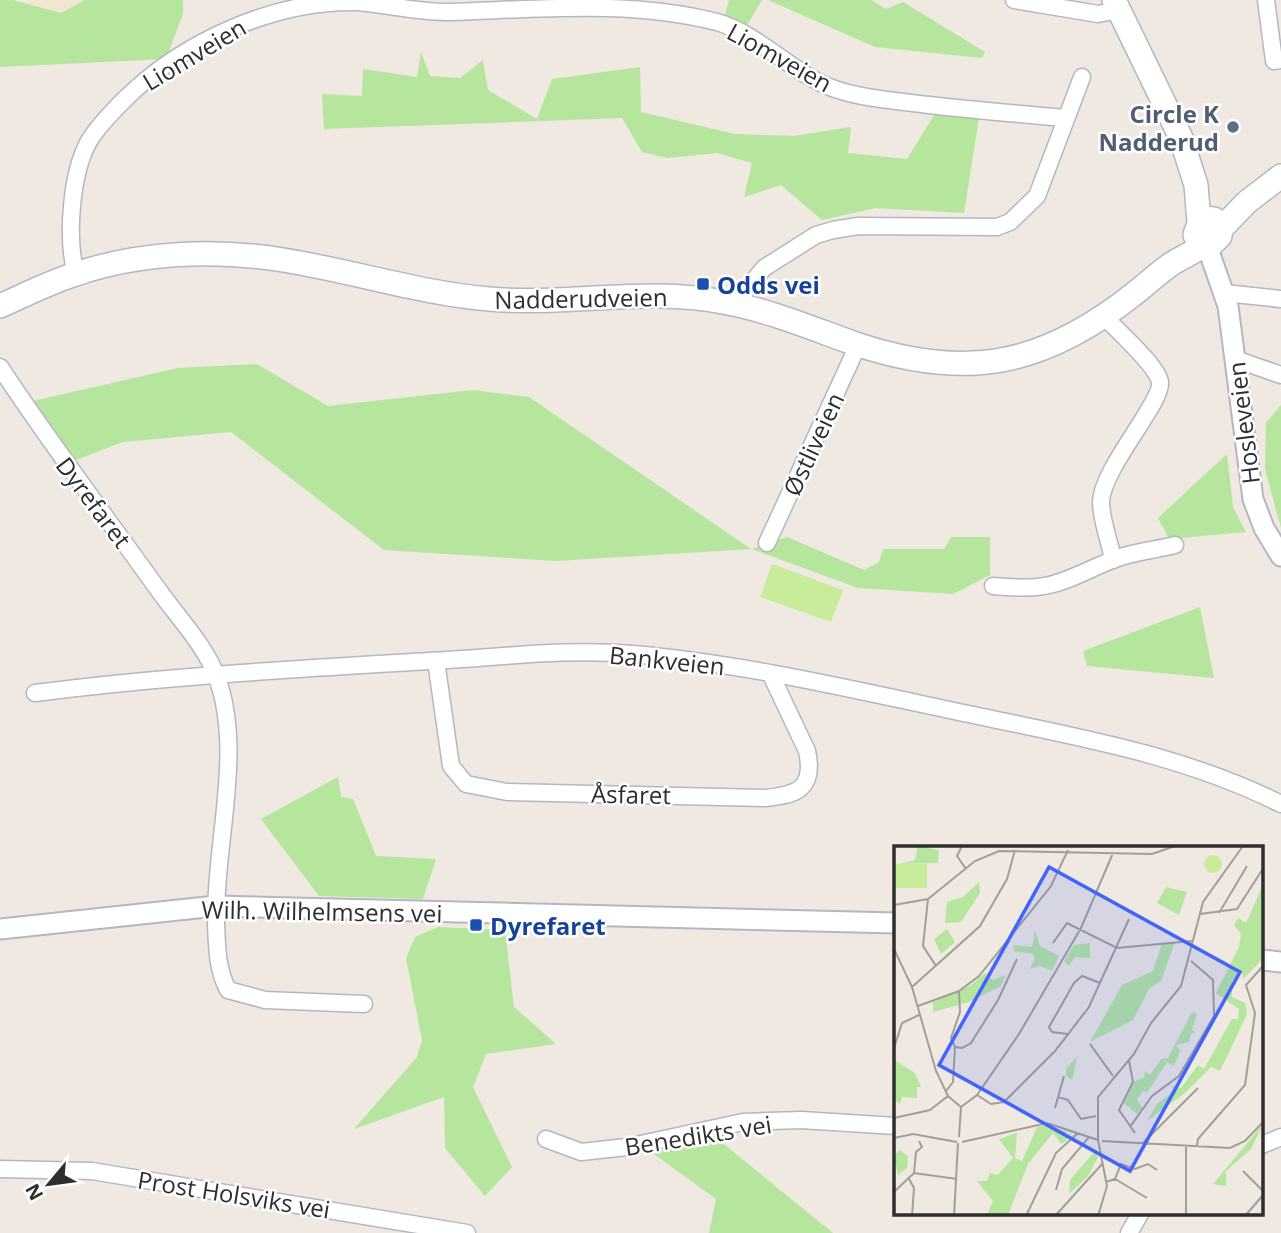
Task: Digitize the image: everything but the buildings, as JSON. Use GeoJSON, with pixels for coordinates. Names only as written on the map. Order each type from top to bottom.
{"type":"FeatureCollection","features":[{"type":"Feature","properties":{"kind":"main road","name":"Hosleveien"},"geometry":{"type":"LineString","coordinates":[[1117,5],[1174,121],[1213,220]]}},
{"type":"Feature","properties":{"kind":"main road","name":"Nadderudveien"},"geometry":{"type":"LineString","coordinates":[[0,306],[76,274],[165,256],[227,254],[282,259],[442,293],[490,299],[694,297],[742,306],[917,362],[977,365],[1035,354],[1105,317],[1177,260],[1213,220],[1281,176]]}},
{"type":"Feature","properties":{"kind":"street"},"geometry":{"type":"LineString","coordinates":[[1014,0],[1098,14],[1117,5]]}},
{"type":"Feature","properties":{"kind":"street"},"geometry":{"type":"LineString","coordinates":[[1266,0],[1274,61],[1281,60]]}},
{"type":"Feature","properties":{"kind":"street","name":"Liomveien"},"geometry":{"type":"LineString","coordinates":[[76,274],[71,237],[78,177],[89,142],[111,113],[140,84],[190,51],[227,30],[288,8],[356,2],[449,12],[559,4],[667,13],[717,22],[739,31],[815,80],[851,94],[1064,118]]}},
{"type":"Feature","properties":{"kind":"street"},"geometry":{"type":"LineString","coordinates":[[742,306],[744,292],[764,268],[816,235],[858,226],[986,227],[1010,222],[1037,196],[1064,118],[1082,78]]}},
{"type":"Feature","properties":{"kind":"street","name":"Hosleveien"},"geometry":{"type":"LineString","coordinates":[[1213,220],[1214,271],[1224,289],[1235,359],[1248,479],[1261,521],[1281,556]]}},
{"type":"Feature","properties":{"kind":"street"},"geometry":{"type":"LineString","coordinates":[[1224,289],[1281,299]]}},
{"type":"Feature","properties":{"kind":"street"},"geometry":{"type":"LineString","coordinates":[[1105,317],[1153,369],[1160,382],[1157,398],[1129,438],[1101,500],[1113,559]]}},
{"type":"Feature","properties":{"kind":"street","name":"Østliveien"},"geometry":{"type":"LineString","coordinates":[[766,544],[858,345]]}},
{"type":"Feature","properties":{"kind":"street"},"geometry":{"type":"LineString","coordinates":[[1235,359],[1281,375]]}},
{"type":"Feature","properties":{"kind":"street","name":"Dyrefaret"},"geometry":{"type":"LineString","coordinates":[[0,367],[65,464],[113,526],[216,675],[228,757],[216,906],[219,970],[228,990],[265,1000],[363,1004]]}},
{"type":"Feature","properties":{"kind":"street"},"geometry":{"type":"LineString","coordinates":[[993,586],[1041,589],[1090,572],[1113,559],[1175,545]]}},
{"type":"Feature","properties":{"kind":"street","name":"Bankveien"},"geometry":{"type":"LineString","coordinates":[[35,693],[112,682],[581,651],[646,656],[738,667],[1175,760],[1242,785],[1281,804]]}},
{"type":"Feature","properties":{"kind":"street","name":"Åsfaret"},"geometry":{"type":"LineString","coordinates":[[436,661],[451,766],[466,784],[507,792],[765,798],[794,793],[809,776],[810,765],[807,751],[771,675]]}},
{"type":"Feature","properties":{"kind":"street","name":"Wilh. Wilhelmsens vei"},"geometry":{"type":"LineString","coordinates":[[0,929],[216,906],[894,923]]}},
{"type":"Feature","properties":{"kind":"street","name":"Benedikts vei"},"geometry":{"type":"LineString","coordinates":[[546,1139],[581,1152],[627,1147],[743,1122],[801,1120],[894,1126]]}},
{"type":"Feature","properties":{"kind":"street"},"geometry":{"type":"LineString","coordinates":[[1264,1144],[1281,1137]]}},
{"type":"Feature","properties":{"kind":"street","name":"Prost Holsviks vei"},"geometry":{"type":"LineString","coordinates":[[0,1169],[92,1171],[467,1233]]}},
{"type":"Feature","properties":{"kind":"street"},"geometry":{"type":"LineString","coordinates":[[1129,1233],[1139,1216]]}},
{"type":"Feature","properties":{"kind":"shaded area"},"geometry":{"type":"Polygon","coordinates":[[[28,0],[85,0],[61,13],[28,4],[28,0]]]}},
{"type":"Feature","properties":{"kind":"green space"},"geometry":{"type":"Polygon","coordinates":[[[0,0],[13,0],[61,13],[85,0],[183,0],[183,14],[166,59],[0,67],[0,0]]]}},
{"type":"Feature","properties":{"kind":"green space"},"geometry":{"type":"Polygon","coordinates":[[[729,0],[762,0],[747,25],[725,15],[729,0]]]}},
{"type":"Feature","properties":{"kind":"green space"},"geometry":{"type":"Polygon","coordinates":[[[768,0],[871,0],[886,9],[903,2],[985,52],[982,58],[875,47],[768,0]]]}},
{"type":"Feature","properties":{"kind":"green space"},"geometry":{"type":"Polygon","coordinates":[[[421,52],[430,76],[460,78],[483,60],[488,90],[537,119],[552,79],[640,67],[641,112],[735,134],[794,136],[851,127],[848,153],[907,159],[936,112],[979,118],[964,213],[876,208],[822,220],[781,185],[744,197],[752,163],[717,153],[667,158],[642,152],[622,118],[324,129],[322,94],[362,96],[363,69],[417,77],[421,52]]]}},
{"type":"Feature","properties":{"kind":"green space"},"geometry":{"type":"Polygon","coordinates":[[[257,364],[328,406],[473,390],[529,397],[751,549],[787,537],[864,570],[879,562],[883,549],[944,549],[951,537],[990,537],[990,575],[953,594],[858,588],[752,549],[556,561],[384,550],[231,432],[123,442],[65,464],[24,403],[178,368],[257,364]]]}},
{"type":"Feature","properties":{"kind":"green space"},"geometry":{"type":"Polygon","coordinates":[[[1281,405],[1281,528],[1265,469],[1266,423],[1281,405]]]}},
{"type":"Feature","properties":{"kind":"green space"},"geometry":{"type":"Polygon","coordinates":[[[1227,454],[1233,507],[1246,532],[1169,539],[1158,518],[1227,454]]]}},
{"type":"Feature","properties":{"kind":"green space"},"geometry":{"type":"Polygon","coordinates":[[[772,564],[843,590],[831,622],[760,597],[772,564]]]}},
{"type":"Feature","properties":{"kind":"green space"},"geometry":{"type":"Polygon","coordinates":[[[1200,607],[1214,678],[1087,666],[1083,651],[1200,607]]]}},
{"type":"Feature","properties":{"kind":"green space"},"geometry":{"type":"Polygon","coordinates":[[[338,777],[341,797],[353,799],[376,856],[436,859],[423,899],[319,896],[261,819],[338,777]]]}},
{"type":"Feature","properties":{"kind":"green space"},"geometry":{"type":"Polygon","coordinates":[[[438,927],[505,930],[514,1007],[556,1044],[486,1054],[473,1087],[512,1167],[485,1196],[445,1148],[444,1097],[354,1129],[417,1057],[422,1040],[406,958],[415,937],[438,927]]]}},
{"type":"Feature","properties":{"kind":"green space"},"geometry":{"type":"Polygon","coordinates":[[[720,1141],[833,1233],[709,1233],[716,1199],[651,1152],[720,1141]]]}},
{"type":"Feature","properties":{"kind":"place","name":"Circle K Nadderud"},"geometry":{"type":"Point","coordinates":[1233,127]}},
{"type":"Feature","properties":{"kind":"place","name":"Odds vei"},"geometry":{"type":"Point","coordinates":[703,284]}},
{"type":"Feature","properties":{"kind":"place","name":"Dyrefaret"},"geometry":{"type":"Point","coordinates":[476,925]}}]}
